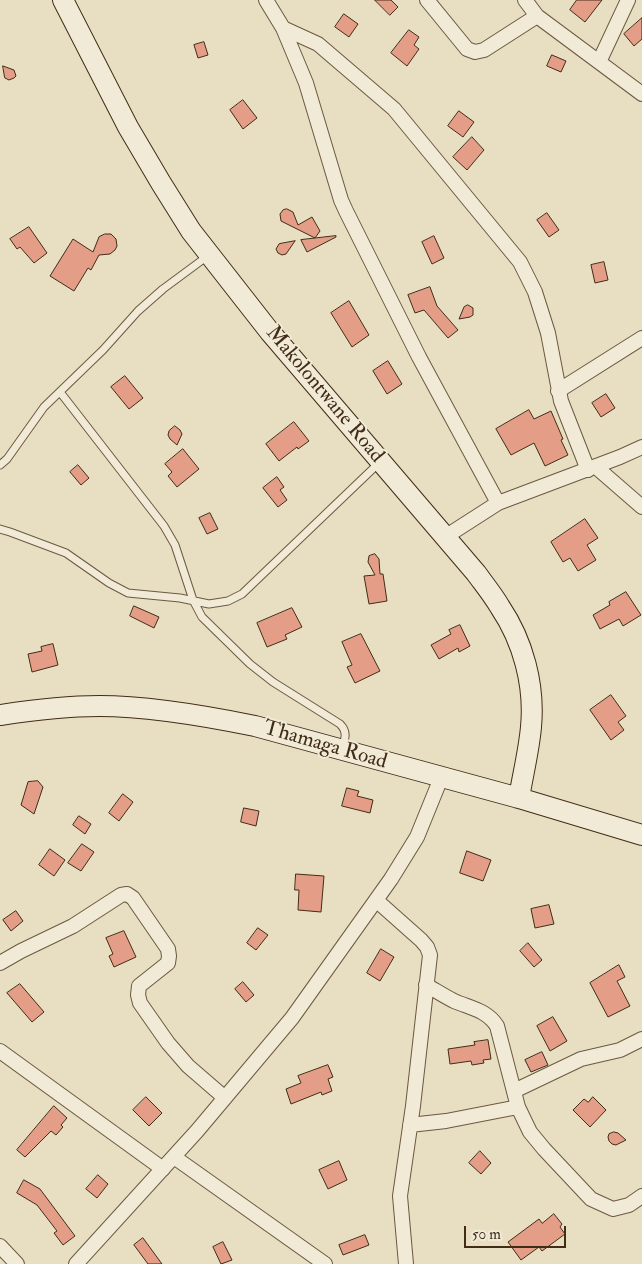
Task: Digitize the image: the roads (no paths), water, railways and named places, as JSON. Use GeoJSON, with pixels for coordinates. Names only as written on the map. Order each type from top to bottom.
{"type":"FeatureCollection","features":[{"type":"Feature","properties":{"kind":"main road","name":"Makolontwane Road"},"geometry":{"type":"LineString","coordinates":[[63,0],[133,135],[186,223],[209,255],[270,332],[476,573],[501,607],[514,632],[525,660],[531,693],[532,726],[519,798]]}},
{"type":"Feature","properties":{"kind":"main road","name":"Thamaga Road"},"geometry":{"type":"LineString","coordinates":[[0,715],[34,710],[100,706],[148,710],[256,726],[519,798],[642,835]]}},
{"type":"Feature","properties":{"kind":"street"},"geometry":{"type":"LineString","coordinates":[[266,0],[283,28],[306,84],[344,206],[419,357],[498,504]]}},
{"type":"Feature","properties":{"kind":"street"},"geometry":{"type":"LineString","coordinates":[[426,0],[467,50],[475,52],[484,50],[537,16]]}},
{"type":"Feature","properties":{"kind":"street"},"geometry":{"type":"LineString","coordinates":[[526,0],[537,16],[642,94]]}},
{"type":"Feature","properties":{"kind":"street"},"geometry":{"type":"LineString","coordinates":[[599,62],[628,0]]}},
{"type":"Feature","properties":{"kind":"street"},"geometry":{"type":"LineString","coordinates":[[283,28],[318,44],[394,110],[520,262],[535,292],[548,333],[558,391],[592,468],[642,507]]}},
{"type":"Feature","properties":{"kind":"street"},"geometry":{"type":"LineString","coordinates":[[558,391],[642,338]]}},
{"type":"Feature","properties":{"kind":"street"},"geometry":{"type":"LineString","coordinates":[[444,537],[498,504],[642,447]]}},
{"type":"Feature","properties":{"kind":"street"},"geometry":{"type":"LineString","coordinates":[[76,1264],[174,1157],[292,1018],[376,900],[417,837],[441,778]]}},
{"type":"Feature","properties":{"kind":"street"},"geometry":{"type":"LineString","coordinates":[[0,963],[30,946],[73,926],[122,895],[128,894],[133,898],[168,950],[169,956],[168,963],[140,986],[138,995],[140,1003],[168,1043],[188,1066],[225,1098]]}},
{"type":"Feature","properties":{"kind":"street"},"geometry":{"type":"LineString","coordinates":[[376,900],[421,940],[427,947],[430,955],[400,1196],[406,1264]]}},
{"type":"Feature","properties":{"kind":"street"},"geometry":{"type":"LineString","coordinates":[[426,985],[445,996],[485,1012],[492,1018],[497,1026],[518,1107],[530,1132],[544,1150],[591,1199],[613,1209],[628,1205],[642,1196]]}},
{"type":"Feature","properties":{"kind":"street"},"geometry":{"type":"LineString","coordinates":[[514,1091],[581,1059],[620,1050],[642,1040]]}},
{"type":"Feature","properties":{"kind":"street"},"geometry":{"type":"LineString","coordinates":[[0,1050],[163,1169]]}},
{"type":"Feature","properties":{"kind":"street"},"geometry":{"type":"LineString","coordinates":[[410,1125],[446,1121],[518,1107]]}},
{"type":"Feature","properties":{"kind":"street"},"geometry":{"type":"LineString","coordinates":[[174,1157],[325,1264]]}},
{"type":"Feature","properties":{"kind":"street"},"geometry":{"type":"LineString","coordinates":[[0,1246],[17,1264]]}},
{"type":"Feature","properties":{"kind":"lane"},"geometry":{"type":"LineString","coordinates":[[0,465],[7,459],[44,407],[103,350],[138,311],[163,289],[209,255]]}},
{"type":"Feature","properties":{"kind":"lane"},"geometry":{"type":"LineString","coordinates":[[60,392],[164,526],[178,553],[194,600],[202,617],[250,664],[273,682],[340,724],[345,729],[346,734],[342,750]]}},
{"type":"Feature","properties":{"kind":"lane"},"geometry":{"type":"LineString","coordinates":[[0,529],[66,553],[119,590],[128,593],[194,600],[209,604],[220,603],[242,594],[380,461]]}}]}
